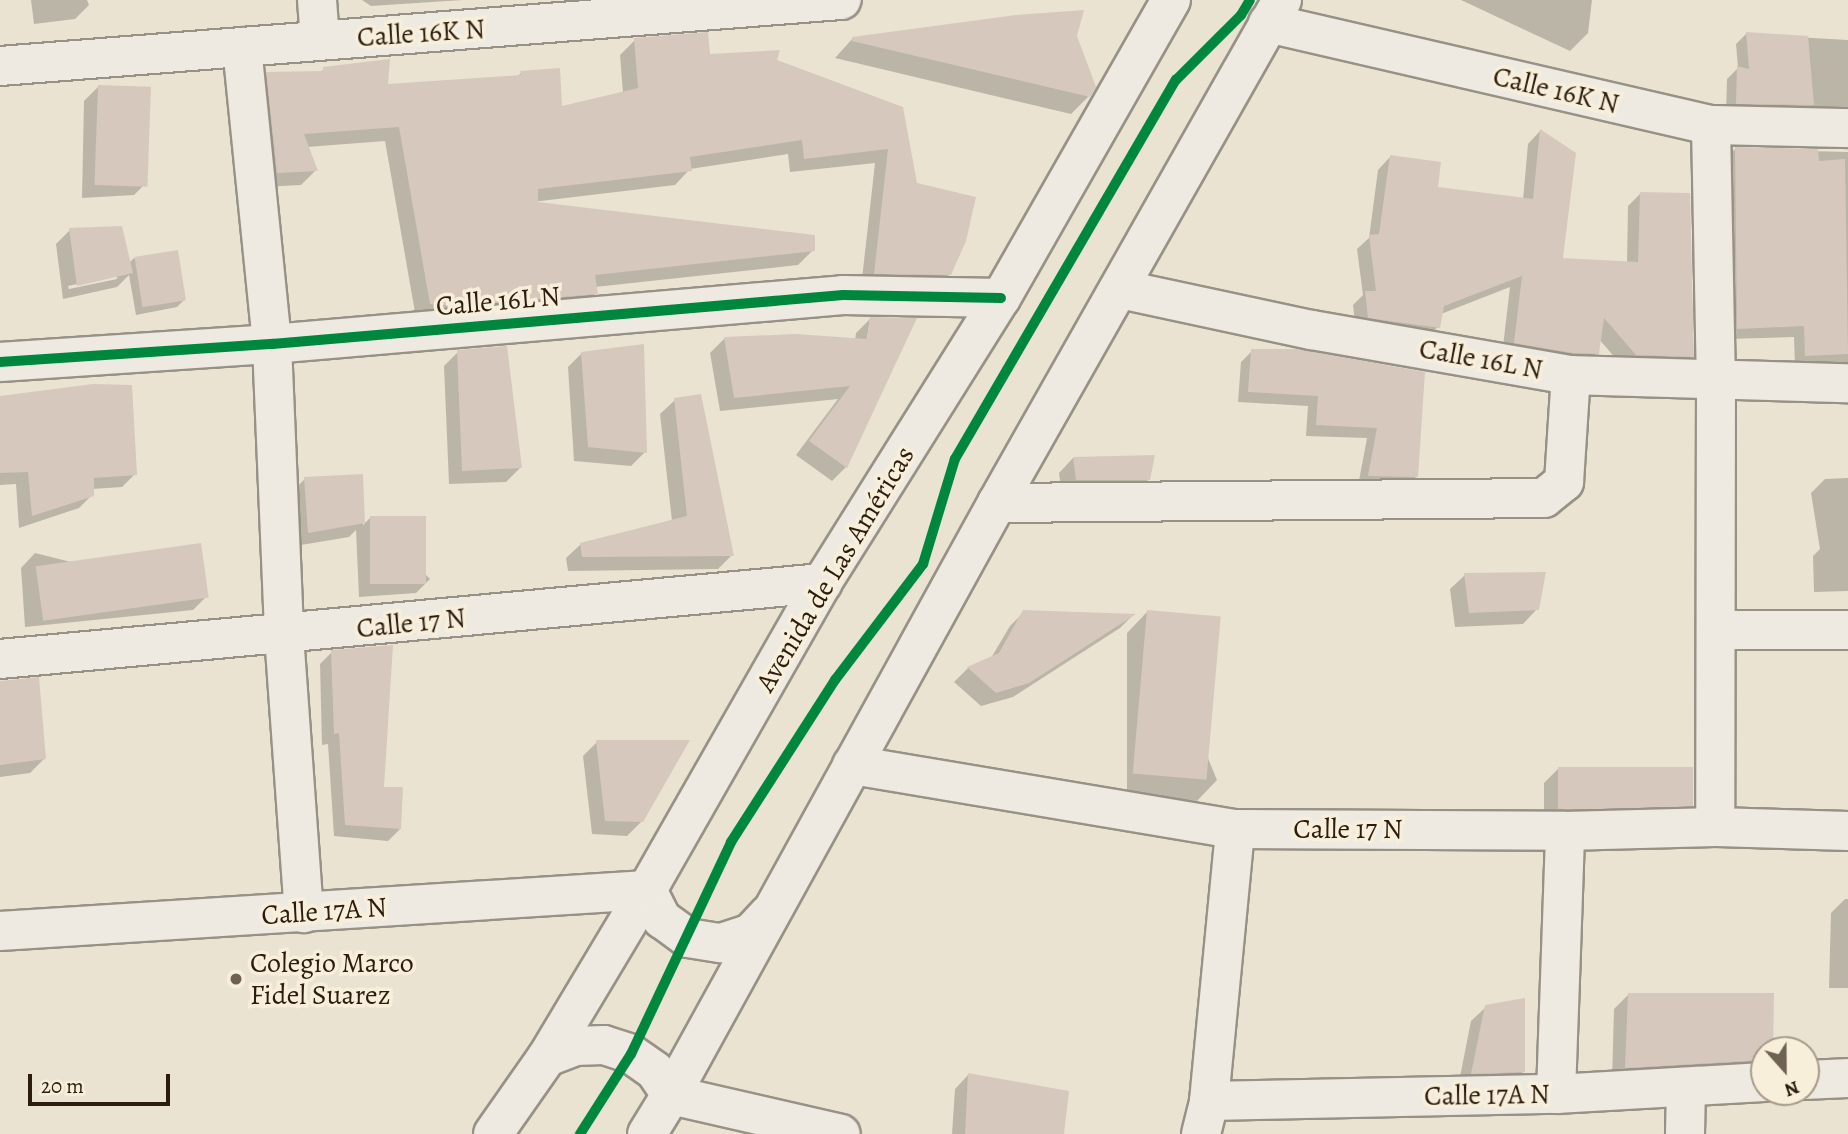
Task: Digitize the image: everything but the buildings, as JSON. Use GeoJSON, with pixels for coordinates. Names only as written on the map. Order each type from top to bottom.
{"type":"FeatureCollection","features":[{"type":"Feature","properties":{"kind":"street"},"geometry":{"type":"LineString","coordinates":[[317,0],[320,40]]}},
{"type":"Feature","properties":{"kind":"street","name":"Calle 16K N"},"geometry":{"type":"LineString","coordinates":[[0,66],[841,0]]}},
{"type":"Feature","properties":{"kind":"street","name":"Avenida de Las Américas"},"geometry":{"type":"LineString","coordinates":[[493,1134],[547,1057],[647,890],[822,583],[1001,298],[1171,0]]}},
{"type":"Feature","properties":{"kind":"street"},"geometry":{"type":"LineString","coordinates":[[647,1134],[997,503],[1275,12]]}},
{"type":"Feature","properties":{"kind":"street","name":"Calle 16K N"},"geometry":{"type":"LineString","coordinates":[[1275,12],[1711,125],[1848,128]]}},
{"type":"Feature","properties":{"kind":"street"},"geometry":{"type":"LineString","coordinates":[[242,47],[272,344],[284,635],[304,913]]}},
{"type":"Feature","properties":{"kind":"street"},"geometry":{"type":"LineString","coordinates":[[1711,125],[1716,381],[1715,827]]}},
{"type":"Feature","properties":{"kind":"street","name":"Calle 16L N"},"geometry":{"type":"LineString","coordinates":[[1120,289],[1312,330],[1571,375],[1848,383]]}},
{"type":"Feature","properties":{"kind":"street","name":"Calle 16L N"},"geometry":{"type":"LineString","coordinates":[[0,362],[272,344],[843,295],[1001,298]]}},
{"type":"Feature","properties":{"kind":"street"},"geometry":{"type":"LineString","coordinates":[[997,503],[1544,498],[1564,482],[1571,375]]}},
{"type":"Feature","properties":{"kind":"street","name":"Calle 17 N"},"geometry":{"type":"LineString","coordinates":[[0,659],[284,635],[822,583]]}},
{"type":"Feature","properties":{"kind":"street"},"geometry":{"type":"LineString","coordinates":[[1716,630],[1848,630]]}},
{"type":"Feature","properties":{"kind":"street","name":"Calle 17 N"},"geometry":{"type":"LineString","coordinates":[[852,765],[1234,828],[1565,831],[1715,827],[1848,831]]}},
{"type":"Feature","properties":{"kind":"street"},"geometry":{"type":"LineString","coordinates":[[1205,1117],[1234,828]]}},
{"type":"Feature","properties":{"kind":"street"},"geometry":{"type":"LineString","coordinates":[[1556,1094],[1565,831]]}},
{"type":"Feature","properties":{"kind":"street"},"geometry":{"type":"LineString","coordinates":[[647,890],[662,919],[688,938],[721,943],[751,933],[774,909]]}},
{"type":"Feature","properties":{"kind":"street","name":"Calle 17A N"},"geometry":{"type":"LineString","coordinates":[[0,930],[647,890]]}},
{"type":"Feature","properties":{"kind":"street"},"geometry":{"type":"LineString","coordinates":[[547,1057],[575,1046],[604,1045],[631,1054],[655,1071],[671,1095],[841,1134]]}},
{"type":"Feature","properties":{"kind":"street"},"geometry":{"type":"LineString","coordinates":[[1820,1079],[1848,1078]]}},
{"type":"Feature","properties":{"kind":"street","name":"Calle 17A N"},"geometry":{"type":"LineString","coordinates":[[1205,1117],[1750,1083]]}},
{"type":"Feature","properties":{"kind":"street"},"geometry":{"type":"LineString","coordinates":[[1685,1134],[1686,1087]]}},
{"type":"Feature","properties":{"kind":"cycle path"},"geometry":{"type":"LineString","coordinates":[[580,1134],[631,1054],[731,842],[835,680],[923,564],[955,459],[1176,80],[1241,15],[1250,0]]}},
{"type":"Feature","properties":{"kind":"cycle path"},"geometry":{"type":"LineString","coordinates":[[0,362],[272,344],[843,295],[1001,298]]}},
{"type":"Feature","properties":{"kind":"place","name":"Colegio Marco Fidel Suarez"},"geometry":{"type":"Point","coordinates":[236,979]}}]}
